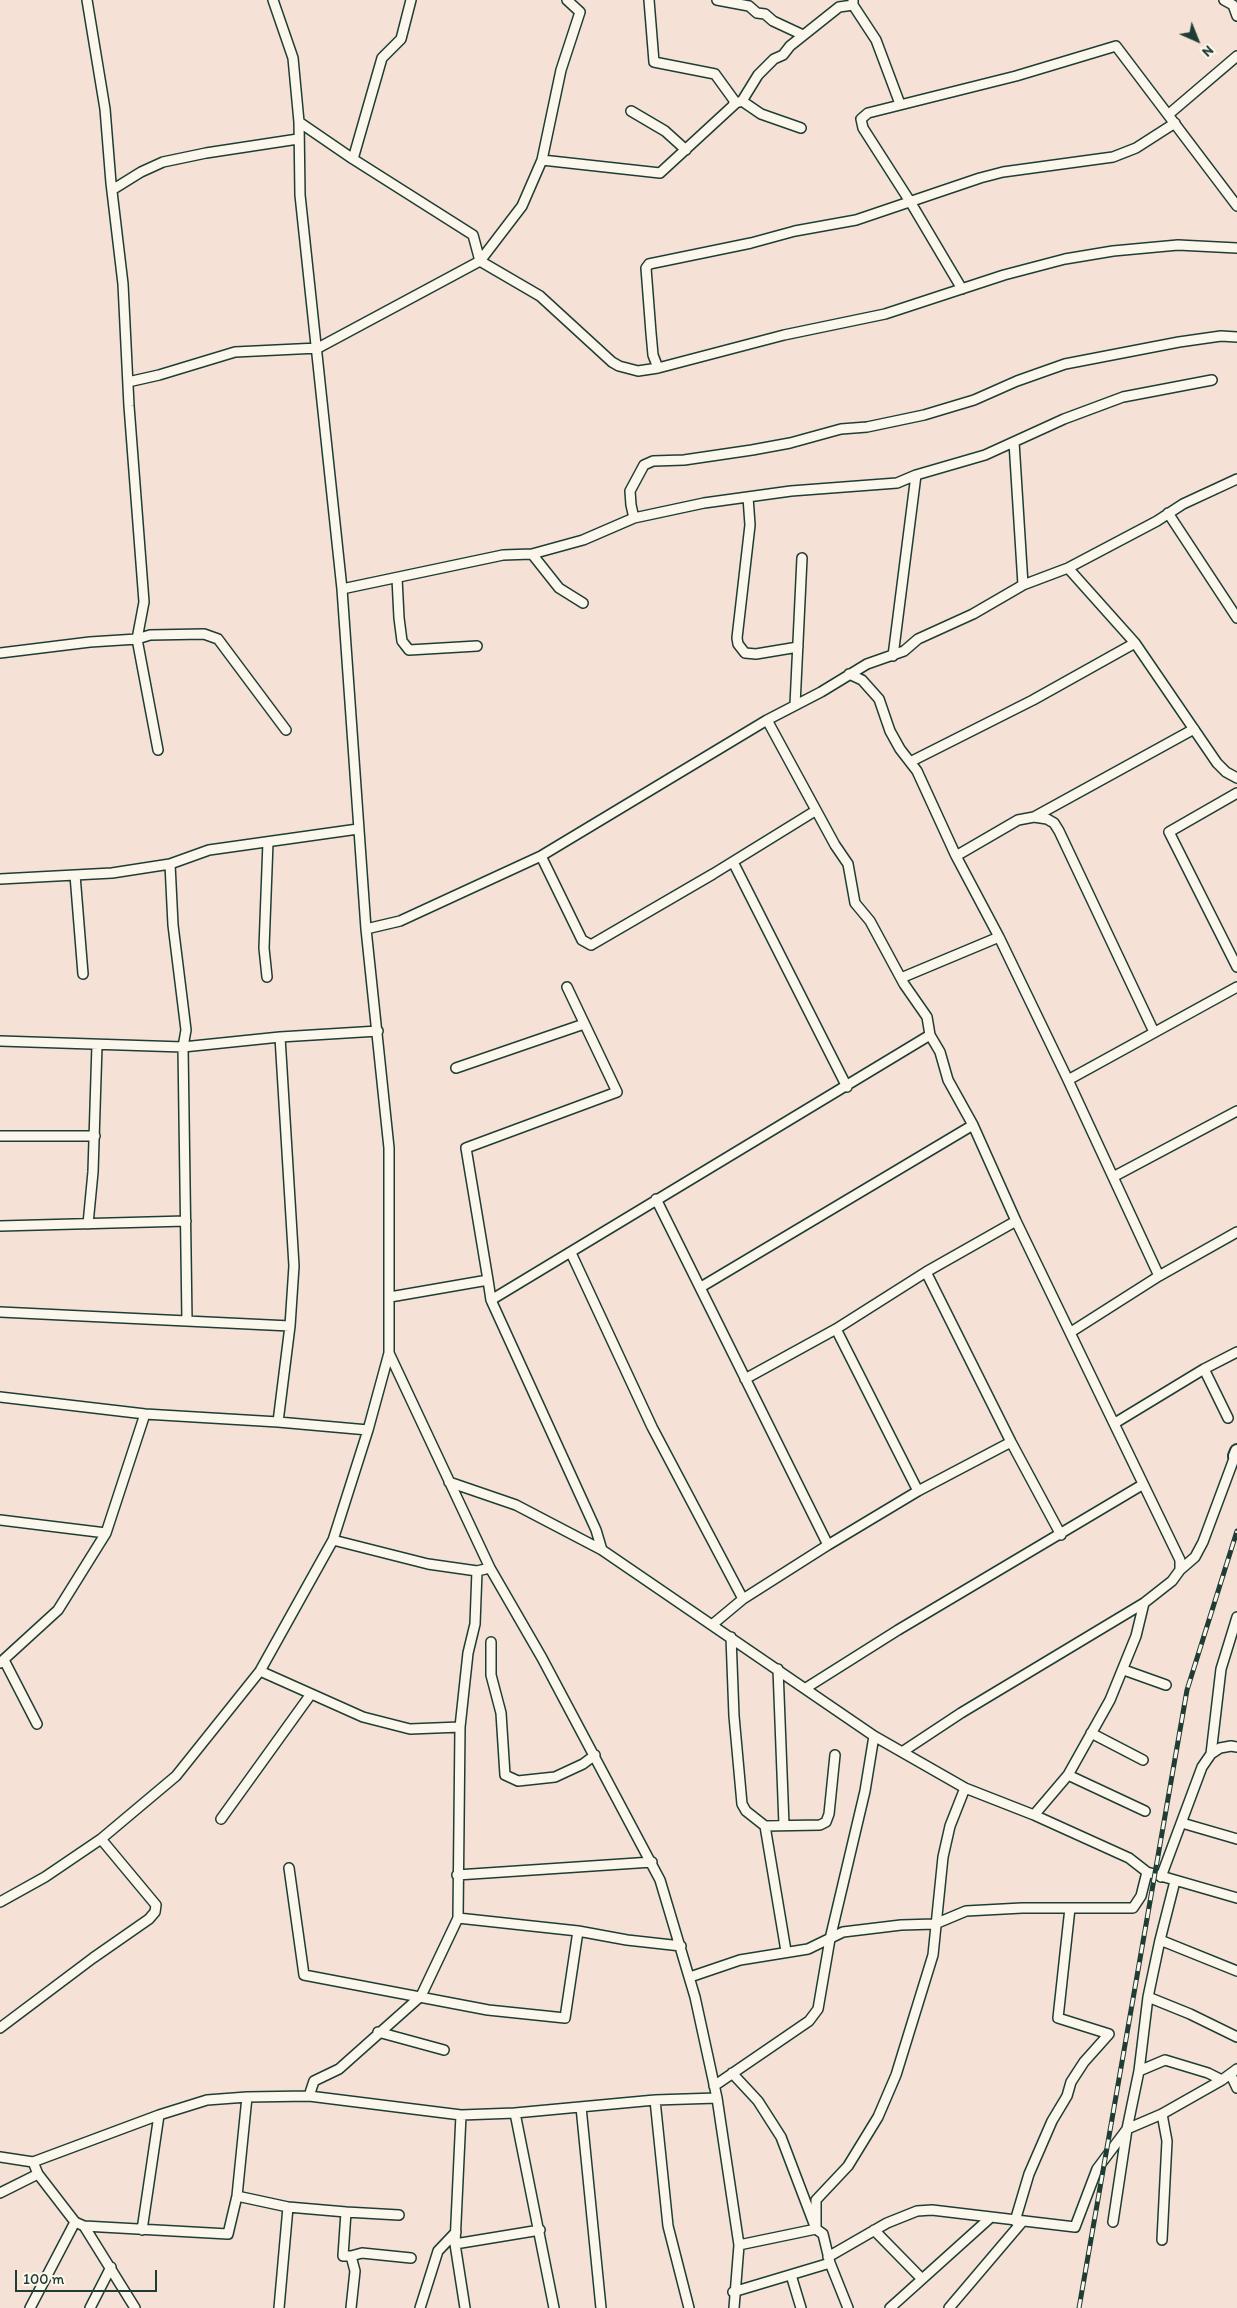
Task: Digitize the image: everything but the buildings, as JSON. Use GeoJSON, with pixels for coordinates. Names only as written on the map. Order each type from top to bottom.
{"type":"FeatureCollection","features":[{"type":"Feature","properties":{"kind":"street"},"geometry":{"type":"LineString","coordinates":[[86,0],[105,109],[112,190],[124,284],[128,382],[144,602],[137,639],[158,750]]}},
{"type":"Feature","properties":{"kind":"street"},"geometry":{"type":"LineString","coordinates":[[0,1902],[44,1877],[102,1838],[176,1776],[260,1671],[332,1540],[368,1430],[389,1353],[388,1148],[378,1031],[366,929],[342,589],[318,348],[300,195],[299,122],[293,58],[273,0]]}},
{"type":"Feature","properties":{"kind":"street"},"geometry":{"type":"LineString","coordinates":[[353,159],[382,58],[401,39],[411,0]]}},
{"type":"Feature","properties":{"kind":"street"},"geometry":{"type":"LineString","coordinates":[[128,382],[159,375],[235,352],[318,348],[480,261],[522,206],[542,160],[561,70],[580,12],[567,0]]}},
{"type":"Feature","properties":{"kind":"street"},"geometry":{"type":"LineString","coordinates":[[650,0],[654,62],[715,74],[739,102],[761,114],[801,128]]}},
{"type":"Feature","properties":{"kind":"street"},"geometry":{"type":"LineString","coordinates":[[717,0],[749,6],[757,14],[765,14],[773,21],[803,36]]}},
{"type":"Feature","properties":{"kind":"street"},"geometry":{"type":"LineString","coordinates":[[1224,0],[1235,2],[1237,16]]}},
{"type":"Feature","properties":{"kind":"street"},"geometry":{"type":"LineString","coordinates":[[542,160],[660,173],[739,102],[765,67],[774,59],[783,56],[790,46],[839,7],[853,3],[876,40],[900,104]]}},
{"type":"Feature","properties":{"kind":"street"},"geometry":{"type":"LineString","coordinates":[[962,289],[860,121],[868,113],[1008,78],[1116,46],[1237,206]]}},
{"type":"Feature","properties":{"kind":"street"},"geometry":{"type":"LineString","coordinates":[[1169,114],[1237,56]]}},
{"type":"Feature","properties":{"kind":"street"},"geometry":{"type":"LineString","coordinates":[[631,111],[665,131],[686,150]]}},
{"type":"Feature","properties":{"kind":"street"},"geometry":{"type":"LineString","coordinates":[[299,122],[353,159],[473,235],[480,261],[540,296],[579,329],[612,362],[638,371],[658,368],[784,335],[885,314],[1038,265],[1113,251],[1178,245],[1237,248]]}},
{"type":"Feature","properties":{"kind":"street"},"geometry":{"type":"LineString","coordinates":[[658,368],[651,333],[646,268],[649,264],[751,243],[795,231],[856,220],[1003,172],[1113,157],[1136,148],[1175,123]]}},
{"type":"Feature","properties":{"kind":"street"},"geometry":{"type":"LineString","coordinates":[[112,190],[141,172],[163,162],[206,153],[298,139]]}},
{"type":"Feature","properties":{"kind":"street"},"geometry":{"type":"LineString","coordinates":[[634,518],[630,505],[630,491],[644,465],[653,461],[684,460],[752,450],[790,443],[841,429],[867,427],[924,415],[974,400],[1017,381],[1065,364],[1179,342],[1221,336],[1237,337]]}},
{"type":"Feature","properties":{"kind":"street"},"geometry":{"type":"LineString","coordinates":[[342,589],[503,554],[532,554],[583,540],[634,518],[704,503],[841,486],[897,483],[916,475],[985,455],[1064,419],[1123,397],[1212,380]]}},
{"type":"Feature","properties":{"kind":"street"},"geometry":{"type":"LineString","coordinates":[[1014,442],[1023,585]]}},
{"type":"Feature","properties":{"kind":"street"},"geometry":{"type":"LineString","coordinates":[[893,656],[916,475]]}},
{"type":"Feature","properties":{"kind":"street"},"geometry":{"type":"LineString","coordinates":[[366,929],[400,921],[541,856],[767,720],[867,664],[893,656],[918,639],[973,614],[1023,585],[1068,568],[1168,513],[1237,479]]}},
{"type":"Feature","properties":{"kind":"street"},"geometry":{"type":"LineString","coordinates":[[748,497],[750,525],[737,638],[738,644],[745,653],[756,654],[798,647]]}},
{"type":"Feature","properties":{"kind":"street"},"geometry":{"type":"LineString","coordinates":[[1168,513],[1237,618]]}},
{"type":"Feature","properties":{"kind":"street"},"geometry":{"type":"LineString","coordinates":[[532,554],[559,588],[583,603]]}},
{"type":"Feature","properties":{"kind":"street"},"geometry":{"type":"LineString","coordinates":[[795,705],[802,558]]}},
{"type":"Feature","properties":{"kind":"street"},"geometry":{"type":"LineString","coordinates":[[1068,568],[1135,643],[1217,763],[1226,772],[1237,778]]}},
{"type":"Feature","properties":{"kind":"street"},"geometry":{"type":"LineString","coordinates":[[398,578],[402,641],[409,650],[477,646]]}},
{"type":"Feature","properties":{"kind":"street"},"geometry":{"type":"LineString","coordinates":[[0,653],[90,642],[137,639],[150,636],[204,634],[218,639],[286,730]]}},
{"type":"Feature","properties":{"kind":"street"},"geometry":{"type":"LineString","coordinates":[[910,762],[1033,700],[1135,643]]}},
{"type":"Feature","properties":{"kind":"street"},"geometry":{"type":"LineString","coordinates":[[849,674],[862,680],[879,699],[890,730],[917,772],[956,856],[999,937],[1068,1080],[1159,1276]]}},
{"type":"Feature","properties":{"kind":"street"},"geometry":{"type":"LineString","coordinates":[[767,720],[815,810],[848,864],[855,903],[870,921],[901,978],[927,1017],[930,1035],[940,1052],[948,1080],[973,1125],[1016,1221],[1115,1423],[1142,1485],[1180,1560],[1180,1570]]}},
{"type":"Feature","properties":{"kind":"street"},"geometry":{"type":"LineString","coordinates":[[1034,817],[1194,729]]}},
{"type":"Feature","properties":{"kind":"street"},"geometry":{"type":"LineString","coordinates":[[1237,793],[1169,832],[1237,967]]}},
{"type":"Feature","properties":{"kind":"street"},"geometry":{"type":"LineString","coordinates":[[541,856],[582,940],[591,945],[732,862],[815,810]]}},
{"type":"Feature","properties":{"kind":"street"},"geometry":{"type":"LineString","coordinates":[[956,856],[1018,820],[1034,817],[1047,818],[1060,831],[1154,1032]]}},
{"type":"Feature","properties":{"kind":"street"},"geometry":{"type":"LineString","coordinates":[[0,879],[112,873],[170,864],[209,850],[358,829]]}},
{"type":"Feature","properties":{"kind":"street"},"geometry":{"type":"LineString","coordinates":[[267,977],[264,948],[268,842]]}},
{"type":"Feature","properties":{"kind":"street"},"geometry":{"type":"LineString","coordinates":[[732,862],[847,1087]]}},
{"type":"Feature","properties":{"kind":"street"},"geometry":{"type":"LineString","coordinates":[[170,864],[173,925],[186,1030],[183,1047],[187,1321]]}},
{"type":"Feature","properties":{"kind":"street"},"geometry":{"type":"LineString","coordinates":[[75,875],[82,974]]}},
{"type":"Feature","properties":{"kind":"street"},"geometry":{"type":"LineString","coordinates":[[901,978],[999,937]]}},
{"type":"Feature","properties":{"kind":"street"},"geometry":{"type":"LineString","coordinates":[[567,987],[617,1092],[466,1148],[491,1300],[596,1530],[602,1550]]}},
{"type":"Feature","properties":{"kind":"street"},"geometry":{"type":"LineString","coordinates":[[1068,1080],[1237,987]]}},
{"type":"Feature","properties":{"kind":"street"},"geometry":{"type":"LineString","coordinates":[[456,1068],[584,1024]]}},
{"type":"Feature","properties":{"kind":"street"},"geometry":{"type":"LineString","coordinates":[[0,1041],[183,1047],[280,1037],[378,1031]]}},
{"type":"Feature","properties":{"kind":"street"},"geometry":{"type":"LineString","coordinates":[[491,1300],[656,1199],[847,1087],[930,1035]]}},
{"type":"Feature","properties":{"kind":"street"},"geometry":{"type":"LineString","coordinates":[[278,1422],[290,1326],[294,1266],[280,1037]]}},
{"type":"Feature","properties":{"kind":"street"},"geometry":{"type":"LineString","coordinates":[[88,1224],[94,1136],[97,1045]]}},
{"type":"Feature","properties":{"kind":"street"},"geometry":{"type":"LineString","coordinates":[[1113,1176],[1237,1111]]}},
{"type":"Feature","properties":{"kind":"street"},"geometry":{"type":"LineString","coordinates":[[701,1287],[973,1125]]}},
{"type":"Feature","properties":{"kind":"street"},"geometry":{"type":"LineString","coordinates":[[0,1136],[94,1136]]}},
{"type":"Feature","properties":{"kind":"street"},"geometry":{"type":"LineString","coordinates":[[656,1199],[828,1545]]}},
{"type":"Feature","properties":{"kind":"street"},"geometry":{"type":"LineString","coordinates":[[0,1226],[186,1221]]}},
{"type":"Feature","properties":{"kind":"street"},"geometry":{"type":"LineString","coordinates":[[745,1379],[836,1329],[926,1272],[1016,1221]]}},
{"type":"Feature","properties":{"kind":"street"},"geometry":{"type":"LineString","coordinates":[[1071,1332],[1159,1276],[1237,1232]]}},
{"type":"Feature","properties":{"kind":"street"},"geometry":{"type":"LineString","coordinates":[[571,1252],[652,1427],[743,1599]]}},
{"type":"Feature","properties":{"kind":"street"},"geometry":{"type":"LineString","coordinates":[[926,1272],[1011,1442],[1061,1535]]}},
{"type":"Feature","properties":{"kind":"street"},"geometry":{"type":"LineString","coordinates":[[390,1297],[488,1280]]}},
{"type":"Feature","properties":{"kind":"street"},"geometry":{"type":"LineString","coordinates":[[0,1312],[290,1326]]}},
{"type":"Feature","properties":{"kind":"street"},"geometry":{"type":"LineString","coordinates":[[836,1329],[918,1491]]}},
{"type":"Feature","properties":{"kind":"street"},"geometry":{"type":"LineString","coordinates":[[1115,1423],[1204,1369],[1237,1352]]}},
{"type":"Feature","properties":{"kind":"street"},"geometry":{"type":"LineString","coordinates":[[389,1353],[490,1568],[595,1755],[652,1862],[690,1977],[717,2098],[739,2245],[733,2292],[734,2308]]}},
{"type":"Feature","properties":{"kind":"street"},"geometry":{"type":"LineString","coordinates":[[1204,1369],[1228,1418]]}},
{"type":"Feature","properties":{"kind":"street"},"geometry":{"type":"LineString","coordinates":[[0,1397],[146,1414],[278,1422],[368,1430]]}},
{"type":"Feature","properties":{"kind":"street"},"geometry":{"type":"LineString","coordinates":[[37,1724],[2,1661],[58,1610],[106,1532],[146,1414]]}},
{"type":"Feature","properties":{"kind":"street"},"geometry":{"type":"LineString","coordinates":[[713,1624],[743,1599],[828,1545],[918,1491],[1011,1442]]}},
{"type":"Feature","properties":{"kind":"street"},"geometry":{"type":"LineString","coordinates":[[902,1752],[961,1713],[1144,1603],[1172,1581],[1180,1570],[1195,1557],[1203,1542],[1236,1453]]}},
{"type":"Feature","properties":{"kind":"street"},"geometry":{"type":"LineString","coordinates":[[449,1482],[516,1506],[602,1550],[713,1624],[874,1736],[965,1788],[1034,1815],[1129,1858],[1147,1872],[1237,1898]]}},
{"type":"Feature","properties":{"kind":"street"},"geometry":{"type":"LineString","coordinates":[[806,1688],[898,1630],[1061,1535],[1142,1485]]}},
{"type":"Feature","properties":{"kind":"street"},"geometry":{"type":"LineString","coordinates":[[0,1520],[106,1532]]}},
{"type":"Feature","properties":{"kind":"street"},"geometry":{"type":"LineString","coordinates":[[332,1540],[428,1564],[477,1571],[490,1568]]}},
{"type":"Feature","properties":{"kind":"street"},"geometry":{"type":"LineString","coordinates":[[309,2096],[314,2081],[339,2068],[420,1996],[458,1918],[460,1727],[468,1653],[475,1624],[477,1571]]}},
{"type":"Feature","properties":{"kind":"street"},"geometry":{"type":"LineString","coordinates":[[1034,1815],[1068,1776],[1124,1670],[1136,1636],[1144,1603]]}},
{"type":"Feature","properties":{"kind":"street"},"geometry":{"type":"LineString","coordinates":[[1211,1754],[1221,1669],[1237,1617]]}},
{"type":"Feature","properties":{"kind":"street"},"geometry":{"type":"LineString","coordinates":[[731,1637],[734,1716],[742,1804],[746,1810],[765,1826],[786,1952]]}},
{"type":"Feature","properties":{"kind":"street"},"geometry":{"type":"LineString","coordinates":[[491,1642],[491,1675],[501,1713],[505,1775],[518,1781],[555,1777],[583,1764],[595,1755]]}},
{"type":"Feature","properties":{"kind":"street"},"geometry":{"type":"LineString","coordinates":[[778,1669],[784,1825]]}},
{"type":"Feature","properties":{"kind":"street"},"geometry":{"type":"LineString","coordinates":[[1124,1670],[1166,1685]]}},
{"type":"Feature","properties":{"kind":"street"},"geometry":{"type":"LineString","coordinates":[[260,1671],[363,1718],[410,1728],[460,1727]]}},
{"type":"Feature","properties":{"kind":"street"},"geometry":{"type":"LineString","coordinates":[[222,1819],[311,1694]]}},
{"type":"Feature","properties":{"kind":"street"},"geometry":{"type":"LineString","coordinates":[[1091,1733],[1143,1760]]}},
{"type":"Feature","properties":{"kind":"street"},"geometry":{"type":"LineString","coordinates":[[714,2086],[809,2021],[818,2009],[830,1938],[865,1791],[874,1736]]}},
{"type":"Feature","properties":{"kind":"street"},"geometry":{"type":"LineString","coordinates":[[1161,1877],[1202,1767],[1211,1754],[1220,1748],[1237,1747]]}},
{"type":"Feature","properties":{"kind":"street"},"geometry":{"type":"LineString","coordinates":[[765,1826],[820,1826],[826,1822],[829,1814],[835,1755]]}},
{"type":"Feature","properties":{"kind":"street"},"geometry":{"type":"LineString","coordinates":[[1068,1776],[1145,1811]]}},
{"type":"Feature","properties":{"kind":"street"},"geometry":{"type":"LineString","coordinates":[[816,2229],[816,2200],[848,2166],[871,2130],[896,2074],[933,1955],[943,1857],[950,1826],[965,1788]]}},
{"type":"Feature","properties":{"kind":"street"},"geometry":{"type":"LineString","coordinates":[[1182,1823],[1237,1839]]}},
{"type":"Feature","properties":{"kind":"street"},"geometry":{"type":"LineString","coordinates":[[0,2028],[93,1958],[149,1919],[155,1912],[156,1905],[102,1838]]}},
{"type":"Feature","properties":{"kind":"street"},"geometry":{"type":"LineString","coordinates":[[457,1875],[652,1862]]}},
{"type":"Feature","properties":{"kind":"street"},"geometry":{"type":"LineString","coordinates":[[289,1868],[304,1975],[488,2010],[565,2018],[578,1931]]}},
{"type":"Feature","properties":{"kind":"street"},"geometry":{"type":"LineString","coordinates":[[690,1977],[740,1960],[808,1948],[842,1932],[901,1925],[935,1924],[966,1912],[1022,1908],[1133,1908],[1141,1896],[1147,1872]]}},
{"type":"Feature","properties":{"kind":"street"},"geometry":{"type":"LineString","coordinates":[[1113,2222],[1127,2129],[1139,2071],[1148,1997],[1175,1881]]}},
{"type":"Feature","properties":{"kind":"street"},"geometry":{"type":"LineString","coordinates":[[949,2308],[1019,2222],[1029,2174],[1052,2121],[1067,2096],[1070,2082],[1084,2062],[1109,2034],[1058,2018],[1070,1908]]}},
{"type":"Feature","properties":{"kind":"street"},"geometry":{"type":"LineString","coordinates":[[458,1918],[578,1931],[627,1940],[681,1946]]}},
{"type":"Feature","properties":{"kind":"street"},"geometry":{"type":"LineString","coordinates":[[1160,1940],[1237,1971]]}},
{"type":"Feature","properties":{"kind":"street"},"geometry":{"type":"LineString","coordinates":[[1148,1997],[1190,2014],[1237,2037]]}},
{"type":"Feature","properties":{"kind":"street"},"geometry":{"type":"LineString","coordinates":[[378,2032],[444,2050]]}},
{"type":"Feature","properties":{"kind":"street"},"geometry":{"type":"LineString","coordinates":[[1139,2071],[1165,2060],[1208,2072],[1222,2080]]}},
{"type":"Feature","properties":{"kind":"street"},"geometry":{"type":"LineString","coordinates":[[733,2292],[791,2275],[829,2260],[874,2230],[901,2216],[916,2211],[932,2210],[1019,2222],[1075,2227],[1097,2169],[1127,2129],[1162,2114],[1234,2072],[1237,2088]]}},
{"type":"Feature","properties":{"kind":"street"},"geometry":{"type":"LineString","coordinates":[[732,2073],[758,2101],[781,2137],[816,2229],[823,2234],[829,2260],[848,2308]]}},
{"type":"Feature","properties":{"kind":"street"},"geometry":{"type":"LineString","coordinates":[[0,2157],[33,2162],[159,2115],[208,2100],[309,2096],[461,2115],[514,2113],[655,2100],[717,2098]]}},
{"type":"Feature","properties":{"kind":"street"},"geometry":{"type":"LineString","coordinates":[[80,2224],[142,2230],[228,2234],[237,2196],[247,2097]]}},
{"type":"Feature","properties":{"kind":"street"},"geometry":{"type":"LineString","coordinates":[[655,2100],[668,2226],[689,2308]]}},
{"type":"Feature","properties":{"kind":"street"},"geometry":{"type":"LineString","coordinates":[[581,2107],[601,2308]]}},
{"type":"Feature","properties":{"kind":"street"},"geometry":{"type":"LineString","coordinates":[[514,2113],[540,2230],[554,2308]]}},
{"type":"Feature","properties":{"kind":"street"},"geometry":{"type":"LineString","coordinates":[[1162,2114],[1167,2141],[1162,2240]]}},
{"type":"Feature","properties":{"kind":"street"},"geometry":{"type":"LineString","coordinates":[[142,2230],[159,2115]]}},
{"type":"Feature","properties":{"kind":"street"},"geometry":{"type":"LineString","coordinates":[[461,2115],[455,2244],[465,2308]]}},
{"type":"Feature","properties":{"kind":"street"},"geometry":{"type":"LineString","coordinates":[[33,2162],[38,2174],[80,2224],[111,2267],[135,2308]]}},
{"type":"Feature","properties":{"kind":"street"},"geometry":{"type":"LineString","coordinates":[[0,2193],[38,2174]]}},
{"type":"Feature","properties":{"kind":"street"},"geometry":{"type":"LineString","coordinates":[[237,2196],[288,2207],[399,2215]]}},
{"type":"Feature","properties":{"kind":"street"},"geometry":{"type":"LineString","coordinates":[[279,2308],[288,2207]]}},
{"type":"Feature","properties":{"kind":"street"},"geometry":{"type":"LineString","coordinates":[[346,2212],[343,2256],[362,2253],[411,2258]]}},
{"type":"Feature","properties":{"kind":"street"},"geometry":{"type":"LineString","coordinates":[[890,2308],[921,2278],[990,2218]]}},
{"type":"Feature","properties":{"kind":"street"},"geometry":{"type":"LineString","coordinates":[[30,2308],[80,2224]]}},
{"type":"Feature","properties":{"kind":"street"},"geometry":{"type":"LineString","coordinates":[[739,2245],[816,2229]]}},
{"type":"Feature","properties":{"kind":"street"},"geometry":{"type":"LineString","coordinates":[[455,2244],[540,2230]]}},
{"type":"Feature","properties":{"kind":"street"},"geometry":{"type":"LineString","coordinates":[[874,2230],[921,2278]]}},
{"type":"Feature","properties":{"kind":"street"},"geometry":{"type":"LineString","coordinates":[[420,2308],[438,2251],[456,2232]]}},
{"type":"Feature","properties":{"kind":"street"},"geometry":{"type":"LineString","coordinates":[[351,2256],[356,2271],[351,2308]]}},
{"type":"Feature","properties":{"kind":"street"},"geometry":{"type":"LineString","coordinates":[[90,2308],[111,2267]]}},
{"type":"Feature","properties":{"kind":"street"},"geometry":{"type":"LineString","coordinates":[[791,2275],[801,2308]]}},
{"type":"Feature","properties":{"kind":"railway"},"geometry":{"type":"LineString","coordinates":[[1079,2308],[1187,1690],[1237,1531]]}}]}
